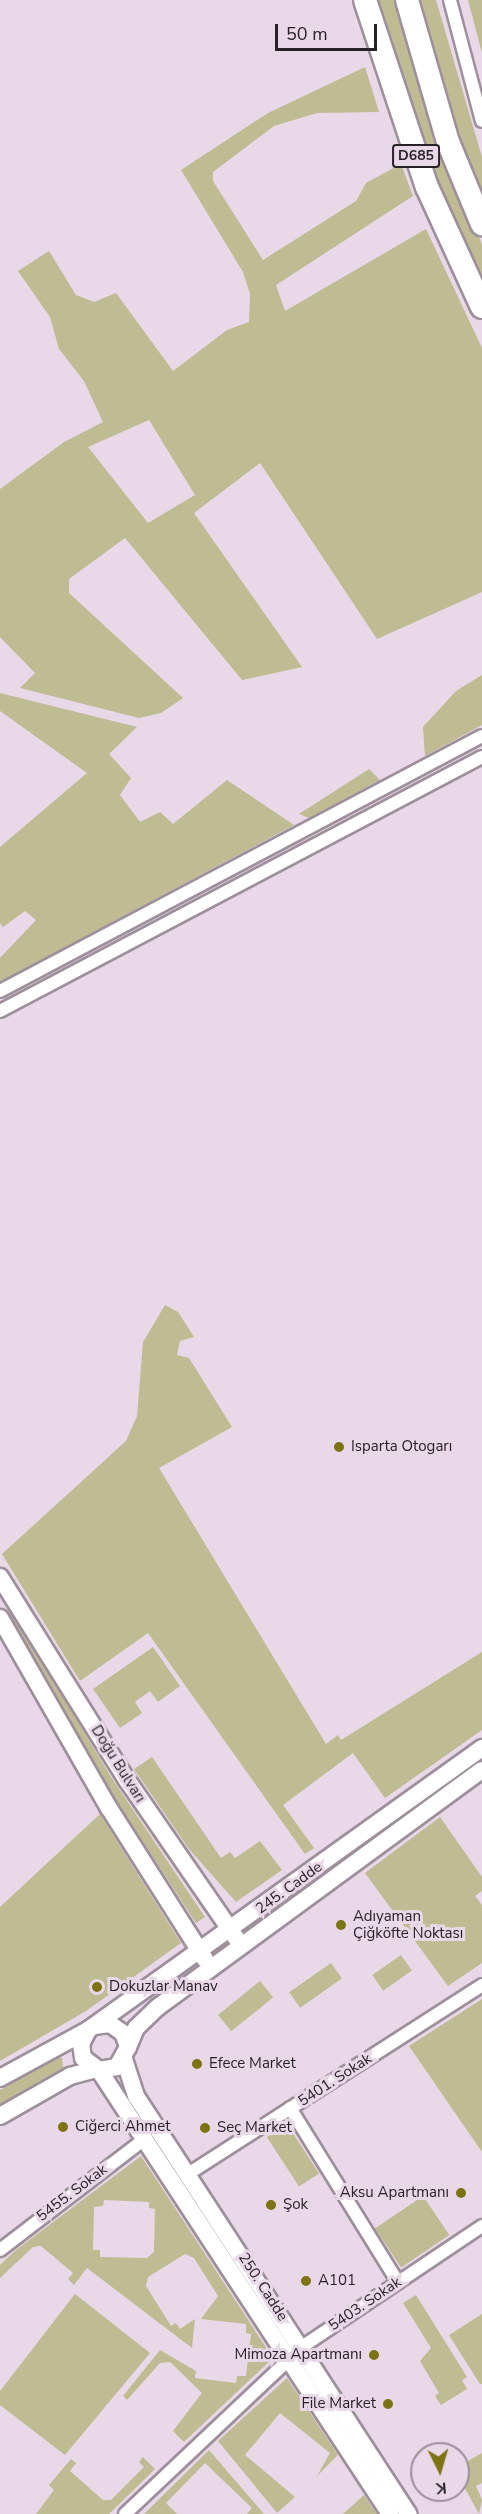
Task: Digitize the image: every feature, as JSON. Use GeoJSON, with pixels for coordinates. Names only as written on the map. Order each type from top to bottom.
{"type":"FeatureCollection","features":[{"type":"Feature","properties":{"kind":"highway","name":"D685"},"geometry":{"type":"LineString","coordinates":[[365,0],[427,187],[482,307]]}},
{"type":"Feature","properties":{"kind":"highway","name":"D685"},"geometry":{"type":"LineString","coordinates":[[407,0],[448,142],[482,224]]}},
{"type":"Feature","properties":{"kind":"street"},"geometry":{"type":"LineString","coordinates":[[450,0],[482,121]]}},
{"type":"Feature","properties":{"kind":"street"},"geometry":{"type":"LineString","coordinates":[[0,992],[482,736]]}},
{"type":"Feature","properties":{"kind":"street"},"geometry":{"type":"LineString","coordinates":[[0,1011],[482,757]]}},
{"type":"Feature","properties":{"kind":"street","name":"Doğu Bulvarı"},"geometry":{"type":"LineString","coordinates":[[0,1577],[127,1780],[242,1946]]}},
{"type":"Feature","properties":{"kind":"street","name":"Doğu Bulvarı"},"geometry":{"type":"LineString","coordinates":[[0,1618],[103,1800],[211,1968]]}},
{"type":"Feature","properties":{"kind":"street","name":"245. Cadde"},"geometry":{"type":"LineString","coordinates":[[0,2078],[91,2028],[482,1748]]}},
{"type":"Feature","properties":{"kind":"street","name":"245. Cadde"},"geometry":{"type":"LineString","coordinates":[[126,2053],[146,2016],[482,1770]]}},
{"type":"Feature","properties":{"kind":"street","name":"5401. Sokak"},"geometry":{"type":"LineString","coordinates":[[188,2174],[482,1985]]}},
{"type":"Feature","properties":{"kind":"street"},"geometry":{"type":"LineString","coordinates":[[0,2116],[70,2076],[117,2067],[126,2053],[117,2027],[91,2028],[81,2051],[98,2069]]}},
{"type":"Feature","properties":{"kind":"street","name":"250. Cadde"},"geometry":{"type":"LineString","coordinates":[[126,2053],[129,2085],[409,2514]]}},
{"type":"Feature","properties":{"kind":"street","name":"250. Cadde"},"geometry":{"type":"LineString","coordinates":[[98,2069],[146,2138],[390,2514]]}},
{"type":"Feature","properties":{"kind":"street"},"geometry":{"type":"LineString","coordinates":[[290,2108],[398,2282]]}},
{"type":"Feature","properties":{"kind":"street","name":"5455. Sokak"},"geometry":{"type":"LineString","coordinates":[[0,2250],[146,2138]]}},
{"type":"Feature","properties":{"kind":"street","name":"5403. Sokak"},"geometry":{"type":"LineString","coordinates":[[125,2514],[302,2347],[482,2226]]}},
{"type":"Feature","properties":{"kind":"shaded area"},"geometry":{"type":"Polygon","coordinates":[[[374,0],[397,0],[482,245],[482,288],[443,204],[374,0]]]}},
{"type":"Feature","properties":{"kind":"shaded area"},"geometry":{"type":"Polygon","coordinates":[[[419,0],[436,0],[482,157],[482,193],[449,109],[419,0]]]}},
{"type":"Feature","properties":{"kind":"shaded area"},"geometry":{"type":"Polygon","coordinates":[[[468,0],[482,0],[482,53],[468,0]]]}},
{"type":"Feature","properties":{"kind":"shaded area"},"geometry":{"type":"Polygon","coordinates":[[[365,67],[379,112],[317,113],[274,126],[213,172],[213,181],[263,260],[356,201],[366,183],[401,164],[413,196],[276,285],[285,311],[426,229],[482,348],[482,592],[377,639],[260,463],[194,513],[302,667],[242,680],[125,538],[69,579],[69,593],[183,698],[161,713],[139,718],[20,688],[35,673],[0,637],[0,489],[64,442],[103,422],[84,381],[59,349],[50,317],[18,271],[49,251],[76,295],[94,302],[116,293],[173,371],[227,330],[249,322],[250,294],[243,272],[181,170],[268,113],[365,67]],[[149,420],[88,447],[148,523],[195,495],[149,420]]]}},
{"type":"Feature","properties":{"kind":"shaded area"},"geometry":{"type":"Polygon","coordinates":[[[482,675],[482,725],[425,756],[423,727],[456,691],[482,675]]]}},
{"type":"Feature","properties":{"kind":"shaded area"},"geometry":{"type":"Polygon","coordinates":[[[0,693],[137,727],[109,754],[131,778],[120,795],[140,822],[160,812],[173,824],[227,780],[294,825],[0,982],[0,958],[36,920],[25,911],[3,927],[0,923],[0,847],[87,773],[0,711],[0,693]]]}},
{"type":"Feature","properties":{"kind":"shaded area"},"geometry":{"type":"Polygon","coordinates":[[[369,769],[380,780],[309,818],[299,814],[369,769]]]}},
{"type":"Feature","properties":{"kind":"shaded area"},"geometry":{"type":"Polygon","coordinates":[[[165,1305],[178,1312],[194,1337],[180,1341],[177,1355],[189,1358],[232,1427],[159,1468],[326,1744],[338,1735],[341,1740],[482,1652],[482,1730],[385,1798],[353,1753],[283,1805],[314,1848],[305,1854],[148,1633],[80,1681],[2,1554],[126,1441],[137,1416],[143,1342],[165,1305]]]}},
{"type":"Feature","properties":{"kind":"shaded area"},"geometry":{"type":"Polygon","coordinates":[[[6,1602],[111,1777],[205,1917],[196,1923],[113,1796],[14,1628],[6,1602]]]}},
{"type":"Feature","properties":{"kind":"shaded area"},"geometry":{"type":"Polygon","coordinates":[[[153,1647],[180,1686],[158,1702],[150,1691],[135,1702],[142,1713],[120,1728],[93,1689],[153,1647]]]}},
{"type":"Feature","properties":{"kind":"shaded area"},"geometry":{"type":"Polygon","coordinates":[[[152,1757],[221,1858],[230,1852],[235,1858],[260,1841],[282,1870],[236,1902],[189,1849],[134,1769],[152,1757]]]}},
{"type":"Feature","properties":{"kind":"shaded area"},"geometry":{"type":"Polygon","coordinates":[[[100,1814],[181,1943],[86,2011],[0,2061],[0,1907],[100,1814]]]}},
{"type":"Feature","properties":{"kind":"shaded area"},"geometry":{"type":"Polygon","coordinates":[[[440,1817],[482,1877],[482,1891],[475,1896],[482,1905],[482,1963],[448,1986],[365,1873],[440,1817]]]}},
{"type":"Feature","properties":{"kind":"shaded area"},"geometry":{"type":"Polygon","coordinates":[[[401,1955],[412,1971],[383,1991],[372,1975],[401,1955]]]}},
{"type":"Feature","properties":{"kind":"shaded area"},"geometry":{"type":"Polygon","coordinates":[[[331,1963],[342,1979],[300,2008],[289,1992],[331,1963]]]}},
{"type":"Feature","properties":{"kind":"shaded area"},"geometry":{"type":"Polygon","coordinates":[[[260,1981],[273,1997],[231,2031],[218,2015],[260,1981]]]}},
{"type":"Feature","properties":{"kind":"shaded area"},"geometry":{"type":"Polygon","coordinates":[[[482,1999],[482,2152],[409,2046],[482,1999]]]}},
{"type":"Feature","properties":{"kind":"shaded area"},"geometry":{"type":"Polygon","coordinates":[[[56,2058],[62,2058],[63,2068],[0,2104],[0,2090],[56,2058]]]}},
{"type":"Feature","properties":{"kind":"shaded area"},"geometry":{"type":"Polygon","coordinates":[[[287,2124],[319,2173],[299,2187],[267,2137],[287,2124]]]}},
{"type":"Feature","properties":{"kind":"shaded area"},"geometry":{"type":"Polygon","coordinates":[[[141,2156],[273,2358],[184,2442],[173,2431],[202,2393],[170,2362],[160,2363],[127,2400],[123,2396],[160,2350],[196,2371],[195,2378],[236,2383],[237,2376],[246,2376],[251,2334],[246,2333],[246,2324],[201,2319],[218,2296],[194,2258],[185,2254],[148,2277],[146,2286],[171,2326],[176,2323],[180,2329],[195,2319],[192,2348],[87,2268],[74,2285],[68,2279],[73,2273],[41,2246],[33,2247],[0,2278],[0,2265],[16,2250],[141,2156]],[[104,2200],[103,2206],[94,2207],[93,2250],[100,2250],[100,2257],[147,2258],[154,2252],[155,2209],[149,2208],[149,2202],[104,2200]]]}},
{"type":"Feature","properties":{"kind":"shaded area"},"geometry":{"type":"Polygon","coordinates":[[[423,2196],[449,2235],[401,2267],[375,2228],[423,2196]]]}},
{"type":"Feature","properties":{"kind":"shaded area"},"geometry":{"type":"Polygon","coordinates":[[[75,2294],[150,2353],[65,2455],[0,2405],[0,2391],[75,2294]]]}},
{"type":"Feature","properties":{"kind":"shaded area"},"geometry":{"type":"Polygon","coordinates":[[[416,2295],[467,2377],[462,2380],[467,2389],[441,2405],[435,2396],[439,2393],[420,2361],[431,2348],[403,2303],[416,2295]]]}},
{"type":"Feature","properties":{"kind":"shaded area"},"geometry":{"type":"Polygon","coordinates":[[[482,2314],[482,2384],[480,2384],[449,2335],[482,2314]]]}},
{"type":"Feature","properties":{"kind":"shaded area"},"geometry":{"type":"Polygon","coordinates":[[[287,2378],[338,2455],[317,2476],[330,2453],[280,2413],[245,2455],[295,2497],[277,2513],[218,2441],[287,2378]]]}},
{"type":"Feature","properties":{"kind":"shaded area"},"geometry":{"type":"Polygon","coordinates":[[[209,2450],[264,2514],[247,2514],[252,2508],[205,2463],[166,2503],[177,2514],[144,2514],[209,2450]]]}},
{"type":"Feature","properties":{"kind":"shaded area"},"geometry":{"type":"Polygon","coordinates":[[[482,2453],[482,2483],[476,2486],[482,2500],[479,2514],[470,2498],[470,2460],[482,2453]]]}},
{"type":"Feature","properties":{"kind":"shaded area"},"geometry":{"type":"Polygon","coordinates":[[[143,2457],[155,2469],[109,2514],[36,2514],[54,2490],[49,2485],[71,2459],[76,2463],[70,2471],[103,2500],[111,2500],[144,2467],[139,2462],[143,2457]]]}},
{"type":"Feature","properties":{"kind":"shaded area"},"geometry":{"type":"Polygon","coordinates":[[[364,2495],[377,2514],[343,2514],[364,2495]]]}},
{"type":"Feature","properties":{"kind":"place","name":"Isparta Otogarı"},"geometry":{"type":"Point","coordinates":[339,1447]}},
{"type":"Feature","properties":{"kind":"place","name":"Adıyaman Çiğköfte Noktası"},"geometry":{"type":"Point","coordinates":[341,1925]}},
{"type":"Feature","properties":{"kind":"place","name":"Dokuzlar Manav"},"geometry":{"type":"Point","coordinates":[97,1987]}},
{"type":"Feature","properties":{"kind":"place","name":"Efece Market"},"geometry":{"type":"Point","coordinates":[197,2064]}},
{"type":"Feature","properties":{"kind":"place","name":"Ciğerci Ahmet"},"geometry":{"type":"Point","coordinates":[63,2127]}},
{"type":"Feature","properties":{"kind":"place","name":"Seç Market"},"geometry":{"type":"Point","coordinates":[205,2128]}},
{"type":"Feature","properties":{"kind":"place","name":"Aksu Apartmanı"},"geometry":{"type":"Point","coordinates":[461,2193]}},
{"type":"Feature","properties":{"kind":"place","name":"Şok"},"geometry":{"type":"Point","coordinates":[271,2205]}},
{"type":"Feature","properties":{"kind":"place","name":"A101"},"geometry":{"type":"Point","coordinates":[306,2281]}},
{"type":"Feature","properties":{"kind":"place","name":"Mimoza Apartmanı"},"geometry":{"type":"Point","coordinates":[374,2355]}},
{"type":"Feature","properties":{"kind":"place","name":"File Market"},"geometry":{"type":"Point","coordinates":[388,2404]}}]}
